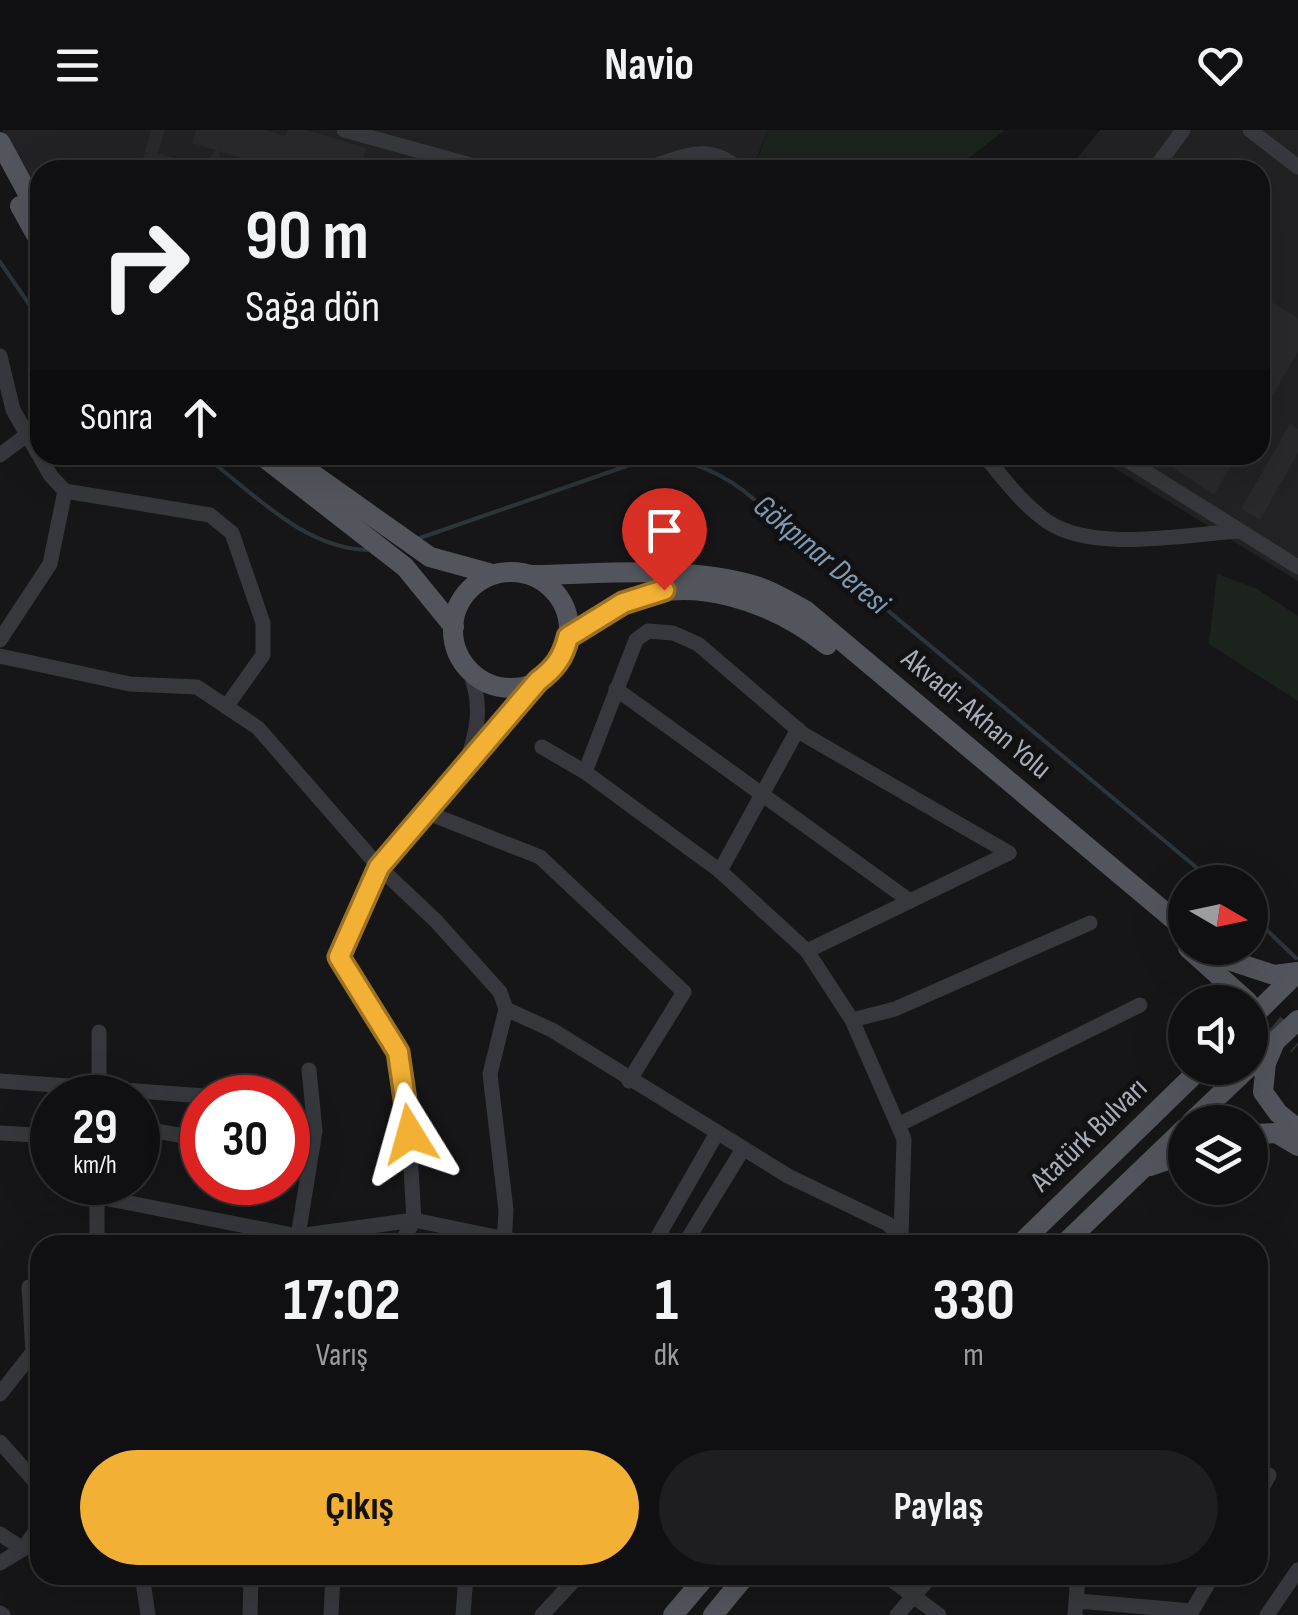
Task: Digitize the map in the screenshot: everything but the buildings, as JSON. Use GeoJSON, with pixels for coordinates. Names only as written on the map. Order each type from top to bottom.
{"type":"FeatureCollection","features":[{"type":"Feature","properties":{"kind":"main road"},"geometry":{"type":"LineString","coordinates":[[0,142],[30,198]]}},
{"type":"Feature","properties":{"kind":"main road"},"geometry":{"type":"LineString","coordinates":[[0,169],[30,224]]}},
{"type":"Feature","properties":{"kind":"main road"},"geometry":{"type":"LineString","coordinates":[[274,465],[405,567],[454,627]]}},
{"type":"Feature","properties":{"kind":"main road"},"geometry":{"type":"LineString","coordinates":[[300,465],[430,557],[492,574]]}},
{"type":"Feature","properties":{"kind":"main road"},"geometry":{"type":"LineString","coordinates":[[512,571],[532,575],[562,601],[568,619],[563,655],[538,681],[520,687],[501,687],[484,681],[458,655],[454,627],[461,599],[474,584],[492,574],[512,571]]}},
{"type":"Feature","properties":{"kind":"main road","name":"Akvadi-Akhan Yolu"},"geometry":{"type":"LineString","coordinates":[[532,575],[654,572],[710,577],[759,586],[805,610],[1168,915]]}},
{"type":"Feature","properties":{"kind":"main road","name":"Akvadi-Akhan Yolu"},"geometry":{"type":"LineString","coordinates":[[568,637],[623,603],[664,590],[727,595],[779,613],[834,651],[1168,931]]}},
{"type":"Feature","properties":{"kind":"main road","name":"Akvadi-Akhan Yolu"},"geometry":{"type":"LineString","coordinates":[[1219,965],[1237,985]]}},
{"type":"Feature","properties":{"kind":"main road"},"geometry":{"type":"LineString","coordinates":[[1240,965],[1274,975],[1298,972]]}},
{"type":"Feature","properties":{"kind":"main road"},"geometry":{"type":"LineString","coordinates":[[1268,1001],[1298,972]]}},
{"type":"Feature","properties":{"kind":"main road","name":"Atatürk Bulvarı"},"geometry":{"type":"LineString","coordinates":[[1268,1049],[1298,1020]]}},
{"type":"Feature","properties":{"kind":"main road"},"geometry":{"type":"LineString","coordinates":[[1275,1042],[1266,1063],[1263,1092],[1298,1129]]}},
{"type":"Feature","properties":{"kind":"main road","name":"Atatürk Bulvarı"},"geometry":{"type":"LineString","coordinates":[[1029,1235],[1183,1085]]}},
{"type":"Feature","properties":{"kind":"main road","name":"Atatürk Bulvarı"},"geometry":{"type":"LineString","coordinates":[[1209,1105],[1230,1085]]}},
{"type":"Feature","properties":{"kind":"main road"},"geometry":{"type":"LineString","coordinates":[[1268,1133],[1276,1133],[1298,1146]]}},
{"type":"Feature","properties":{"kind":"main road","name":"Atatürk Bulvarı"},"geometry":{"type":"LineString","coordinates":[[1073,1235],[1168,1144]]}},
{"type":"Feature","properties":{"kind":"main road"},"geometry":{"type":"LineString","coordinates":[[1143,1168],[1168,1160]]}},
{"type":"Feature","properties":{"kind":"main road"},"geometry":{"type":"LineString","coordinates":[[673,1615],[698,1585]]}},
{"type":"Feature","properties":{"kind":"main road"},"geometry":{"type":"LineString","coordinates":[[713,1615],[738,1585]]}},
{"type":"Feature","properties":{"kind":"street"},"geometry":{"type":"LineString","coordinates":[[344,130],[453,160]]}},
{"type":"Feature","properties":{"kind":"street"},"geometry":{"type":"LineString","coordinates":[[1161,160],[1183,130]]}},
{"type":"Feature","properties":{"kind":"street"},"geometry":{"type":"LineString","coordinates":[[1250,130],[1298,166]]}},
{"type":"Feature","properties":{"kind":"street"},"geometry":{"type":"LineString","coordinates":[[682,160],[710,153],[728,160]]}},
{"type":"Feature","properties":{"kind":"street"},"geometry":{"type":"LineString","coordinates":[[0,356],[14,410],[30,438]]}},
{"type":"Feature","properties":{"kind":"street"},"geometry":{"type":"LineString","coordinates":[[0,454],[28,434]]}},
{"type":"Feature","properties":{"kind":"street"},"geometry":{"type":"LineString","coordinates":[[45,465],[65,491],[210,515],[232,533],[263,624],[262,654],[226,707]]}},
{"type":"Feature","properties":{"kind":"street"},"geometry":{"type":"LineString","coordinates":[[993,465],[1048,522],[1072,533],[1111,539],[1240,530]]}},
{"type":"Feature","properties":{"kind":"street"},"geometry":{"type":"LineString","coordinates":[[1135,465],[1298,567]]}},
{"type":"Feature","properties":{"kind":"street"},"geometry":{"type":"LineString","coordinates":[[0,640],[50,564],[65,491]]}},
{"type":"Feature","properties":{"kind":"street"},"geometry":{"type":"LineString","coordinates":[[585,772],[636,640],[648,631],[673,633],[698,644],[798,730],[1008,853],[807,951]]}},
{"type":"Feature","properties":{"kind":"street"},"geometry":{"type":"LineString","coordinates":[[0,656],[130,684],[197,687],[258,728],[379,867],[436,921],[500,992],[506,1008],[490,1074],[506,1210],[504,1235]]}},
{"type":"Feature","properties":{"kind":"street"},"geometry":{"type":"LineString","coordinates":[[464,770],[477,735],[480,711],[469,670]]}},
{"type":"Feature","properties":{"kind":"street"},"geometry":{"type":"LineString","coordinates":[[406,1235],[414,1220],[410,1134],[398,1052],[339,957],[379,867],[538,681]]}},
{"type":"Feature","properties":{"kind":"street"},"geometry":{"type":"LineString","coordinates":[[616,690],[910,900]]}},
{"type":"Feature","properties":{"kind":"street"},"geometry":{"type":"LineString","coordinates":[[720,871],[798,730]]}},
{"type":"Feature","properties":{"kind":"street"},"geometry":{"type":"LineString","coordinates":[[542,747],[585,772],[720,871],[807,951],[852,1020],[904,1139],[901,1235]]}},
{"type":"Feature","properties":{"kind":"street"},"geometry":{"type":"LineString","coordinates":[[428,813],[540,858],[684,992],[629,1080]]}},
{"type":"Feature","properties":{"kind":"street"},"geometry":{"type":"LineString","coordinates":[[852,1020],[895,1010],[1090,923]]}},
{"type":"Feature","properties":{"kind":"street"},"geometry":{"type":"LineString","coordinates":[[898,1126],[1140,1006]]}},
{"type":"Feature","properties":{"kind":"street"},"geometry":{"type":"LineString","coordinates":[[506,1008],[552,1030],[788,1176],[888,1224],[896,1235]]}},
{"type":"Feature","properties":{"kind":"street"},"geometry":{"type":"LineString","coordinates":[[99,1032],[100,1075]]}},
{"type":"Feature","properties":{"kind":"street"},"geometry":{"type":"LineString","coordinates":[[298,1235],[315,1131],[308,1070]]}},
{"type":"Feature","properties":{"kind":"street"},"geometry":{"type":"LineString","coordinates":[[0,1081],[30,1085]]}},
{"type":"Feature","properties":{"kind":"street"},"geometry":{"type":"LineString","coordinates":[[0,1132],[30,1134]]}},
{"type":"Feature","properties":{"kind":"street"},"geometry":{"type":"LineString","coordinates":[[660,1235],[717,1133]]}},
{"type":"Feature","properties":{"kind":"street"},"geometry":{"type":"LineString","coordinates":[[690,1235],[743,1149]]}},
{"type":"Feature","properties":{"kind":"street"},"geometry":{"type":"LineString","coordinates":[[97,1235],[98,1205]]}},
{"type":"Feature","properties":{"kind":"street"},"geometry":{"type":"LineString","coordinates":[[160,1205],[293,1235]]}},
{"type":"Feature","properties":{"kind":"street"},"geometry":{"type":"LineString","coordinates":[[305,1235],[414,1220],[475,1235]]}},
{"type":"Feature","properties":{"kind":"street"},"geometry":{"type":"LineString","coordinates":[[256,1235],[258,1228]]}},
{"type":"Feature","properties":{"kind":"street"},"geometry":{"type":"LineString","coordinates":[[30,1288],[30,1314]]}},
{"type":"Feature","properties":{"kind":"street"},"geometry":{"type":"LineString","coordinates":[[0,1394],[30,1356]]}},
{"type":"Feature","properties":{"kind":"street"},"geometry":{"type":"LineString","coordinates":[[0,1442],[30,1476]]}},
{"type":"Feature","properties":{"kind":"street"},"geometry":{"type":"LineString","coordinates":[[0,1534],[23,1549]]}},
{"type":"Feature","properties":{"kind":"street"},"geometry":{"type":"LineString","coordinates":[[0,1564],[23,1549],[30,1539]]}},
{"type":"Feature","properties":{"kind":"street"},"geometry":{"type":"LineString","coordinates":[[1268,1615],[1298,1570]]}},
{"type":"Feature","properties":{"kind":"street"},"geometry":{"type":"LineString","coordinates":[[144,1585],[148,1615]]}},
{"type":"Feature","properties":{"kind":"street"},"geometry":{"type":"LineString","coordinates":[[250,1585],[250,1615]]}},
{"type":"Feature","properties":{"kind":"street"},"geometry":{"type":"LineString","coordinates":[[331,1615],[332,1585]]}},
{"type":"Feature","properties":{"kind":"street"},"geometry":{"type":"LineString","coordinates":[[462,1615],[465,1585]]}},
{"type":"Feature","properties":{"kind":"street"},"geometry":{"type":"LineString","coordinates":[[542,1615],[570,1585]]}},
{"type":"Feature","properties":{"kind":"street"},"geometry":{"type":"LineString","coordinates":[[898,1585],[939,1615]]}},
{"type":"Feature","properties":{"kind":"street"},"geometry":{"type":"LineString","coordinates":[[896,1615],[923,1585]]}},
{"type":"Feature","properties":{"kind":"street"},"geometry":{"type":"LineString","coordinates":[[1077,1608],[1192,1611],[1207,1585]]}},
{"type":"Feature","properties":{"kind":"shaded area"},"geometry":{"type":"Polygon","coordinates":[[[2,130],[768,130],[756,160],[30,160],[30,178],[2,130]]]}},
{"type":"Feature","properties":{"kind":"shaded area"},"geometry":{"type":"Polygon","coordinates":[[[768,130],[1005,130],[966,160],[757,160],[768,130]]]}},
{"type":"Feature","properties":{"kind":"shaded area"},"geometry":{"type":"Polygon","coordinates":[[[1100,130],[1298,130],[1298,581],[1109,465],[1270,465],[1270,160],[1076,160],[1100,130]]]}},
{"type":"Feature","properties":{"kind":"shaded area"},"geometry":{"type":"Polygon","coordinates":[[[1217,574],[1257,589],[1298,616],[1298,701],[1209,644],[1217,574]]]}},
{"type":"Feature","properties":{"kind":"waterway","name":"Gökpınar Deresi"},"geometry":{"type":"LineString","coordinates":[[0,262],[30,306]]}},
{"type":"Feature","properties":{"kind":"waterway","name":"Gökpınar Deresi"},"geometry":{"type":"LineString","coordinates":[[215,465],[301,529],[322,540],[369,550]]}},
{"type":"Feature","properties":{"kind":"waterway","name":"Gökpınar Deresi"},"geometry":{"type":"LineString","coordinates":[[417,539],[630,465]]}},
{"type":"Feature","properties":{"kind":"waterway","name":"Gökpınar Deresi"},"geometry":{"type":"LineString","coordinates":[[692,465],[744,491],[1194,865]]}},
{"type":"Feature","properties":{"kind":"waterway","name":"Gökpınar Deresi"},"geometry":{"type":"LineString","coordinates":[[1268,931],[1296,958]]}},
{"type":"Feature","properties":{"kind":"tunnel"},"geometry":{"type":"LineString","coordinates":[[1268,1019],[1298,1045]]}},
{"type":"Feature","properties":{"kind":"route"},"geometry":{"type":"LineString","coordinates":[[410,1134],[398,1052],[339,957],[379,867],[538,681],[552,670],[563,655],[568,637],[623,603],[664,590]]}}]}
